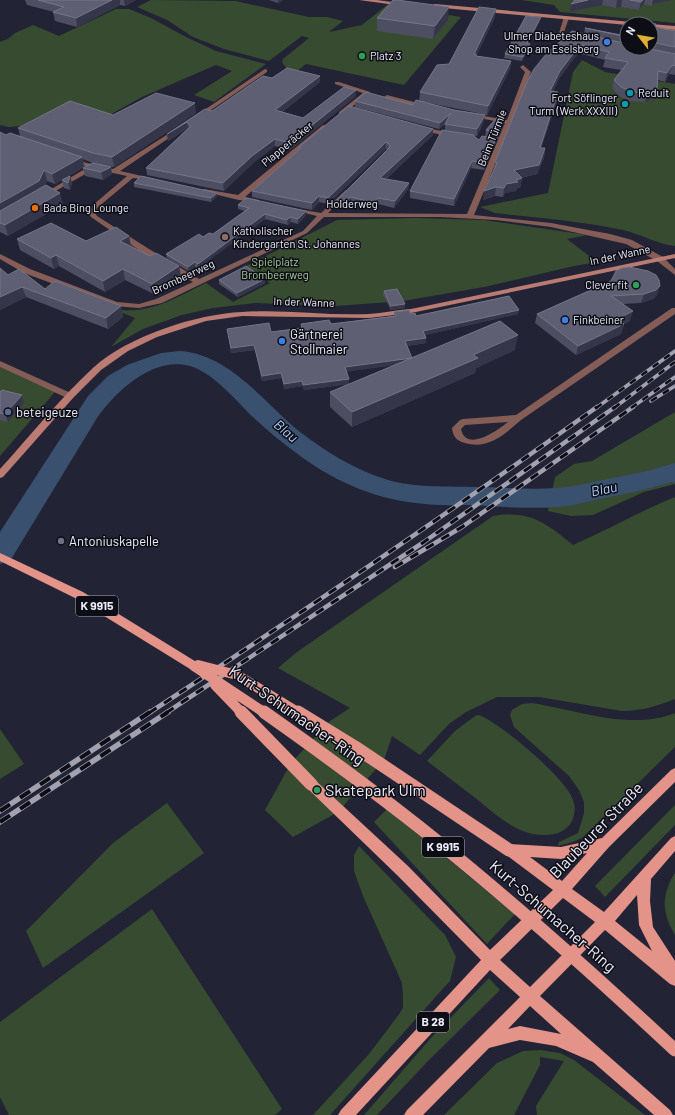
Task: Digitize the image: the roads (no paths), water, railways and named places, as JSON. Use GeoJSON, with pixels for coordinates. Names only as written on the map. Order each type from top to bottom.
{"type":"FeatureCollection","features":[{"type":"Feature","properties":{"kind":"main road","name":"Kurt-Schumacher-Ring"},"geometry":{"type":"LineString","coordinates":[[0,557],[79,595],[192,664],[342,767],[466,865],[612,990],[675,1050]]}},
{"type":"Feature","properties":{"kind":"main road","name":"Kurt-Schumacher-Ring"},"geometry":{"type":"LineString","coordinates":[[192,664],[237,675],[355,748],[509,850],[605,921],[675,979]]}},
{"type":"Feature","properties":{"kind":"main road"},"geometry":{"type":"LineString","coordinates":[[192,664],[224,694],[311,784],[403,871],[490,960],[665,1115]]}},
{"type":"Feature","properties":{"kind":"main road","name":"Blaubeurer Straße"},"geometry":{"type":"LineString","coordinates":[[490,960],[562,890],[605,843],[675,774]]}},
{"type":"Feature","properties":{"kind":"main road"},"geometry":{"type":"LineString","coordinates":[[412,1115],[605,921],[675,842]]}},
{"type":"Feature","properties":{"kind":"main road"},"geometry":{"type":"LineString","coordinates":[[509,850],[561,853],[605,843]]}},
{"type":"Feature","properties":{"kind":"main road"},"geometry":{"type":"LineString","coordinates":[[645,876],[643,903],[646,924],[658,948],[675,973]]}},
{"type":"Feature","properties":{"kind":"main road","name":"B 28"},"geometry":{"type":"LineString","coordinates":[[346,1115],[490,960]]}},
{"type":"Feature","properties":{"kind":"main road"},"geometry":{"type":"LineString","coordinates":[[484,1042],[520,1032],[557,1039],[601,1059]]}},
{"type":"Feature","properties":{"kind":"street"},"geometry":{"type":"LineString","coordinates":[[361,0],[411,4]]}},
{"type":"Feature","properties":{"kind":"street"},"geometry":{"type":"LineString","coordinates":[[426,6],[619,23]]}},
{"type":"Feature","properties":{"kind":"street"},"geometry":{"type":"LineString","coordinates":[[566,18],[561,32],[567,36],[588,42]]}},
{"type":"Feature","properties":{"kind":"street"},"geometry":{"type":"LineString","coordinates":[[659,27],[675,28]]}},
{"type":"Feature","properties":{"kind":"street","name":"Beim Türmle"},"geometry":{"type":"LineString","coordinates":[[470,216],[498,143],[510,122],[528,72],[523,67]]}},
{"type":"Feature","properties":{"kind":"street"},"geometry":{"type":"LineString","coordinates":[[114,172],[265,71]]}},
{"type":"Feature","properties":{"kind":"street"},"geometry":{"type":"LineString","coordinates":[[336,118],[367,92],[338,83]]}},
{"type":"Feature","properties":{"kind":"street"},"geometry":{"type":"LineString","coordinates":[[387,97],[432,108]]}},
{"type":"Feature","properties":{"kind":"street"},"geometry":{"type":"LineString","coordinates":[[347,108],[354,110]]}},
{"type":"Feature","properties":{"kind":"street"},"geometry":{"type":"LineString","coordinates":[[468,116],[510,122]]}},
{"type":"Feature","properties":{"kind":"street","name":"Plapperäcker"},"geometry":{"type":"LineString","coordinates":[[239,198],[330,122]]}},
{"type":"Feature","properties":{"kind":"street"},"geometry":{"type":"LineString","coordinates":[[413,127],[459,136]]}},
{"type":"Feature","properties":{"kind":"street"},"geometry":{"type":"LineString","coordinates":[[67,159],[93,167],[159,181]]}},
{"type":"Feature","properties":{"kind":"street"},"geometry":{"type":"LineString","coordinates":[[36,200],[93,167]]}},
{"type":"Feature","properties":{"kind":"street"},"geometry":{"type":"LineString","coordinates":[[131,176],[95,206],[92,213],[94,217],[146,251],[198,282]]}},
{"type":"Feature","properties":{"kind":"street"},"geometry":{"type":"LineString","coordinates":[[195,189],[264,203]]}},
{"type":"Feature","properties":{"kind":"street","name":"Brombeerweg"},"geometry":{"type":"LineString","coordinates":[[0,256],[27,271],[116,304],[127,306],[149,304],[305,232],[349,189]]}},
{"type":"Feature","properties":{"kind":"street","name":"Holderweg"},"geometry":{"type":"LineString","coordinates":[[287,207],[322,215],[403,214],[470,216],[544,224],[607,236],[641,248],[660,259]]}},
{"type":"Feature","properties":{"kind":"street","name":"In der Wanne"},"geometry":{"type":"LineString","coordinates":[[0,475],[70,396],[98,368],[125,349],[154,335],[205,319],[242,314],[356,316],[398,313],[444,305],[675,256]]}},
{"type":"Feature","properties":{"kind":"street","name":"In der Wanne"},"geometry":{"type":"LineString","coordinates":[[660,259],[675,273]]}},
{"type":"Feature","properties":{"kind":"street"},"geometry":{"type":"LineString","coordinates":[[518,418],[462,422],[456,428],[457,434],[465,440],[481,442],[490,439],[518,418],[675,310]]}},
{"type":"Feature","properties":{"kind":"street"},"geometry":{"type":"LineString","coordinates":[[0,364],[70,396]]}},
{"type":"Feature","properties":{"kind":"waterway","name":"Blau"},"geometry":{"type":"LineString","coordinates":[[0,554],[96,401],[127,374],[152,363],[171,358],[198,361],[217,371],[281,429],[315,455],[351,476],[390,490],[430,495],[541,499],[575,495],[657,478],[675,472]]}},
{"type":"Feature","properties":{"kind":"waterway"},"geometry":{"type":"LineString","coordinates":[[664,476],[675,481]]}},
{"type":"Feature","properties":{"kind":"railway"},"geometry":{"type":"LineString","coordinates":[[596,408],[675,351]]}},
{"type":"Feature","properties":{"kind":"railway"},"geometry":{"type":"LineString","coordinates":[[614,408],[675,362]]}},
{"type":"Feature","properties":{"kind":"railway"},"geometry":{"type":"LineString","coordinates":[[631,408],[675,377]]}},
{"type":"Feature","properties":{"kind":"railway"},"geometry":{"type":"LineString","coordinates":[[651,401],[675,386]]}},
{"type":"Feature","properties":{"kind":"railway"},"geometry":{"type":"LineString","coordinates":[[149,713],[374,562],[597,407]]}},
{"type":"Feature","properties":{"kind":"railway"},"geometry":{"type":"LineString","coordinates":[[166,713],[424,542],[615,407]]}},
{"type":"Feature","properties":{"kind":"railway"},"geometry":{"type":"LineString","coordinates":[[395,567],[462,527],[633,407]]}},
{"type":"Feature","properties":{"kind":"railway"},"geometry":{"type":"LineString","coordinates":[[0,811],[150,712]]}},
{"type":"Feature","properties":{"kind":"railway"},"geometry":{"type":"LineString","coordinates":[[0,822],[168,712]]}},
{"type":"Feature","properties":{"kind":"place","name":"Ulmer Diabeteshaus Shop am Eselsberg"},"geometry":{"type":"Point","coordinates":[607,42]}},
{"type":"Feature","properties":{"kind":"place","name":"Platz 3"},"geometry":{"type":"Point","coordinates":[362,56]}},
{"type":"Feature","properties":{"kind":"place","name":"Reduit"},"geometry":{"type":"Point","coordinates":[630,93]}},
{"type":"Feature","properties":{"kind":"place","name":"Fort Söflinger Turm (Werk XXXIII)"},"geometry":{"type":"Point","coordinates":[625,104]}},
{"type":"Feature","properties":{"kind":"place","name":"Bada Bing Lounge"},"geometry":{"type":"Point","coordinates":[35,208]}},
{"type":"Feature","properties":{"kind":"place","name":"Katholischer Kindergarten St. Johannes"},"geometry":{"type":"Point","coordinates":[225,237]}},
{"type":"Feature","properties":{"kind":"place","name":"Clever fit"},"geometry":{"type":"Point","coordinates":[636,285]}},
{"type":"Feature","properties":{"kind":"place","name":"Finkbeiner"},"geometry":{"type":"Point","coordinates":[565,320]}},
{"type":"Feature","properties":{"kind":"place","name":"Gärtnerei Stollmaier"},"geometry":{"type":"Point","coordinates":[282,341]}},
{"type":"Feature","properties":{"kind":"place","name":"beteigeuze"},"geometry":{"type":"Point","coordinates":[8,412]}},
{"type":"Feature","properties":{"kind":"place","name":"Antoniuskapelle"},"geometry":{"type":"Point","coordinates":[61,541]}},
{"type":"Feature","properties":{"kind":"place","name":"Skatepark Ulm"},"geometry":{"type":"Point","coordinates":[317,790]}},
{"type":"Feature","properties":{"kind":"park label","name":"Spielplatz Brombeerweg"},"geometry":{"type":"Point","coordinates":[275,268]}}]}
